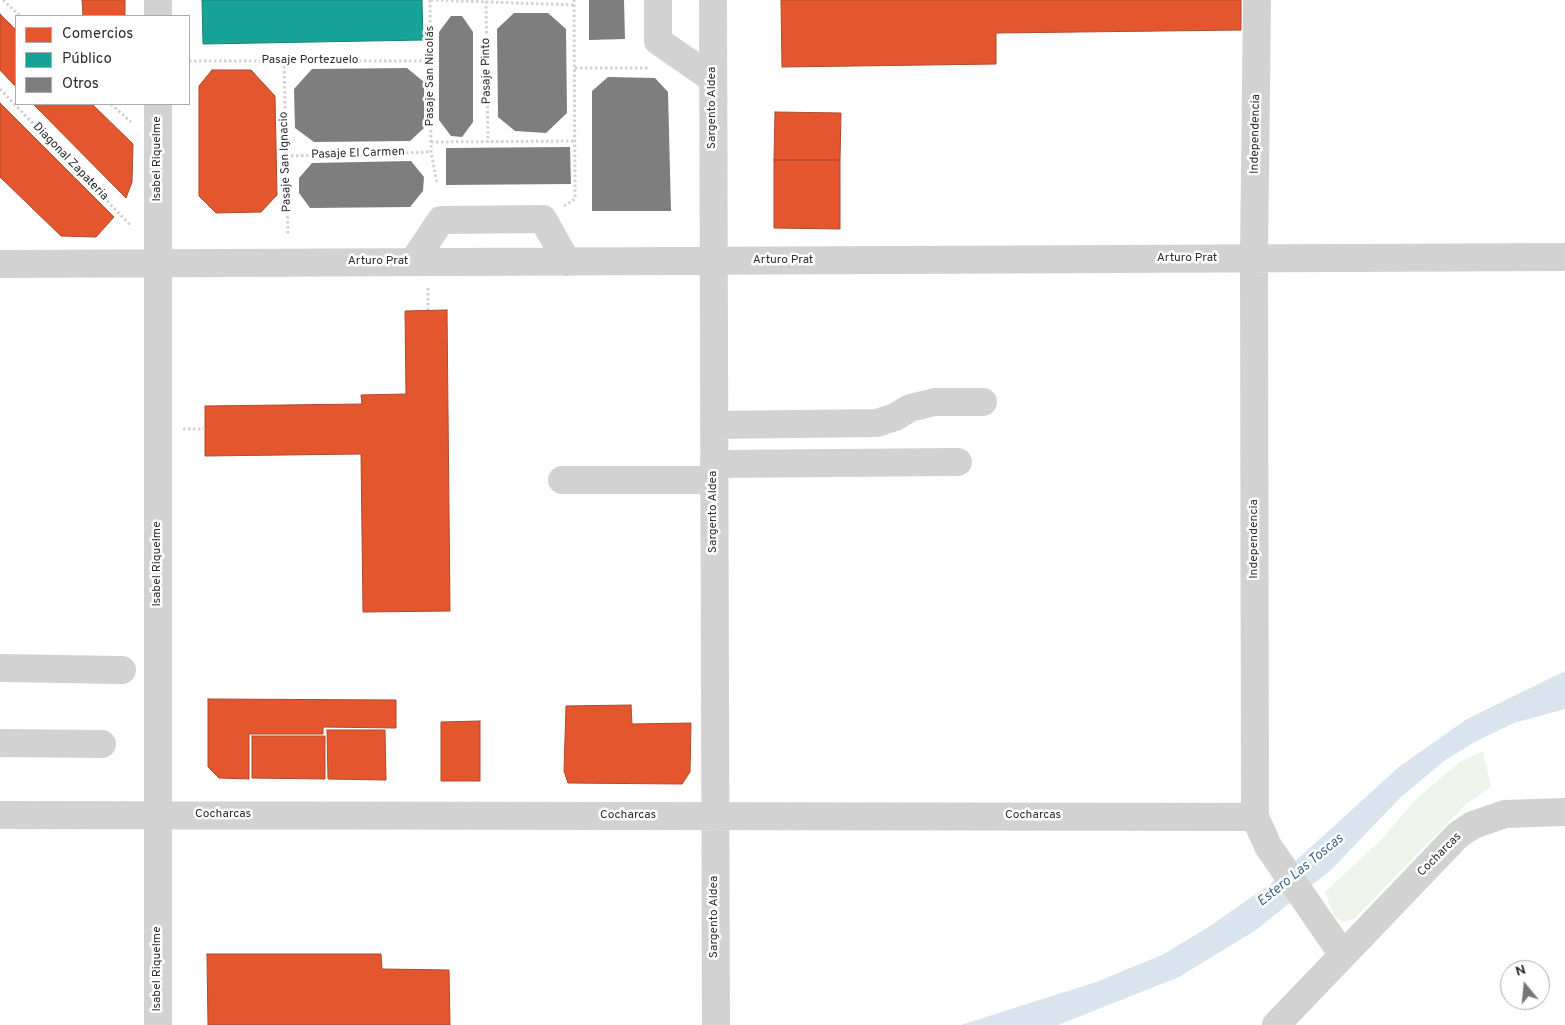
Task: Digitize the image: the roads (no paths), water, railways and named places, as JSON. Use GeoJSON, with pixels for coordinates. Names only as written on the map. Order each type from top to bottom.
{"type":"FeatureCollection","features":[{"type":"Feature","properties":{"kind":"street"},"geometry":{"type":"LineString","coordinates":[[158,0],[158,15]]}},
{"type":"Feature","properties":{"kind":"street"},"geometry":{"type":"LineString","coordinates":[[658,0],[658,40],[713,79]]}},
{"type":"Feature","properties":{"kind":"street","name":"Sargento Aldea"},"geometry":{"type":"LineString","coordinates":[[713,0],[716,1025]]}},
{"type":"Feature","properties":{"kind":"street","name":"Independencia"},"geometry":{"type":"LineString","coordinates":[[1257,0],[1254,258],[1255,817],[1261,834],[1276,858],[1343,954]]}},
{"type":"Feature","properties":{"kind":"street","name":"Isabel Riquelme"},"geometry":{"type":"LineString","coordinates":[[158,105],[158,1025]]}},
{"type":"Feature","properties":{"kind":"street"},"geometry":{"type":"LineString","coordinates":[[413,262],[440,220],[543,218],[567,262]]}},
{"type":"Feature","properties":{"kind":"street","name":"Arturo Prat"},"geometry":{"type":"LineString","coordinates":[[0,264],[1565,256]]}},
{"type":"Feature","properties":{"kind":"street"},"geometry":{"type":"LineString","coordinates":[[714,425],[878,423],[895,418],[910,408],[935,402],[982,402]]}},
{"type":"Feature","properties":{"kind":"street"},"geometry":{"type":"LineString","coordinates":[[562,480],[958,462]]}},
{"type":"Feature","properties":{"kind":"street"},"geometry":{"type":"LineString","coordinates":[[0,668],[122,670]]}},
{"type":"Feature","properties":{"kind":"street"},"geometry":{"type":"LineString","coordinates":[[0,743],[102,744]]}},
{"type":"Feature","properties":{"kind":"street","name":"Cocharcas"},"geometry":{"type":"LineString","coordinates":[[1343,954],[1458,835],[1473,825],[1505,814],[1565,812]]}},
{"type":"Feature","properties":{"kind":"street","name":"Cocharcas"},"geometry":{"type":"LineString","coordinates":[[0,815],[1255,817]]}},
{"type":"Feature","properties":{"kind":"street"},"geometry":{"type":"LineString","coordinates":[[1276,1025],[1343,954]]}},
{"type":"Feature","properties":{"kind":"water","name":"Estero Las Toscas"},"geometry":{"type":"Polygon","coordinates":[[[1565,671],[1565,709],[1514,723],[1475,742],[1445,760],[1401,797],[1332,869],[1256,930],[1179,977],[1058,1025],[961,1025],[1099,981],[1164,954],[1210,926],[1269,885],[1400,766],[1467,719],[1565,671]]]}}]}
